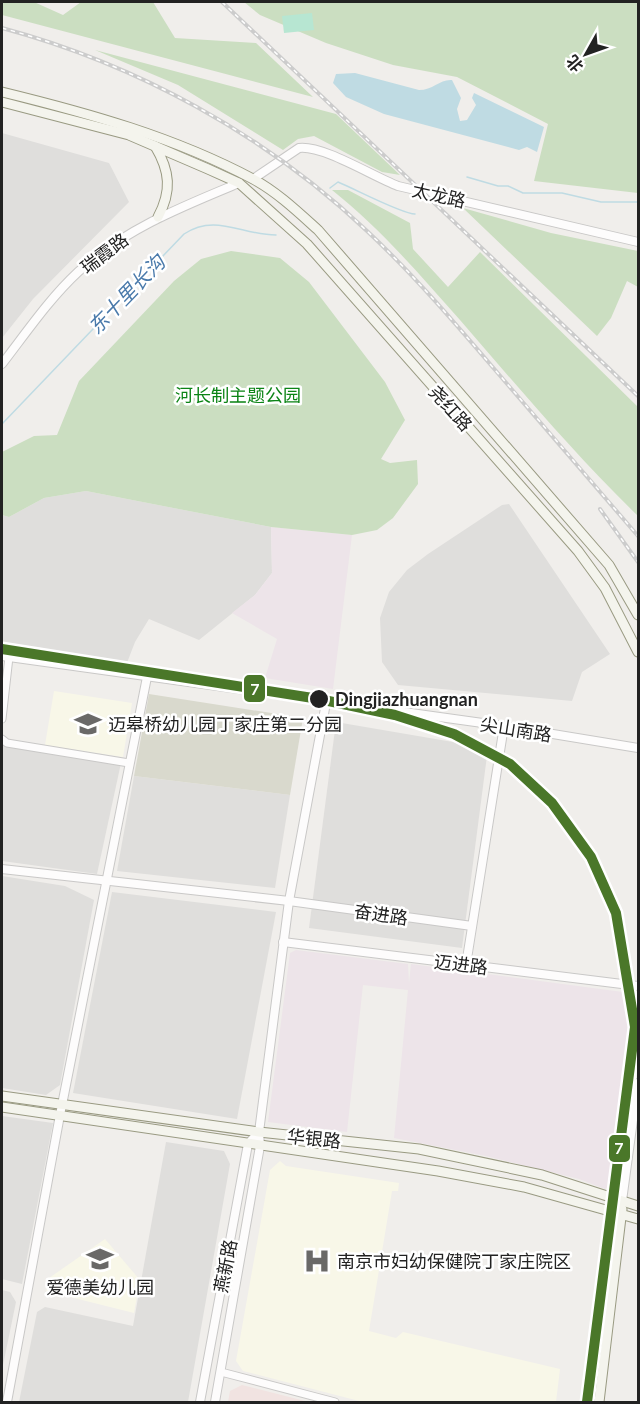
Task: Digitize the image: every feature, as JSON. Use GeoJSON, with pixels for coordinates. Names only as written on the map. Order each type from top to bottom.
{"type":"FeatureCollection","features":[{"type":"Feature","properties":{"kind":"main road"},"geometry":{"type":"LineString","coordinates":[[2,92],[68,108],[140,130],[253,179]]}},
{"type":"Feature","properties":{"kind":"main road"},"geometry":{"type":"LineString","coordinates":[[2,102],[118,131],[239,183]]}},
{"type":"Feature","properties":{"kind":"main road"},"geometry":{"type":"LineString","coordinates":[[155,146],[165,162],[169,178],[165,204],[158,217]]}},
{"type":"Feature","properties":{"kind":"main road","name":"太龙路"},"geometry":{"type":"LineString","coordinates":[[239,183],[253,179]]}},
{"type":"Feature","properties":{"kind":"main road","name":"尧红路"},"geometry":{"type":"LineString","coordinates":[[253,179],[285,200],[318,230],[609,565],[639,615]]}},
{"type":"Feature","properties":{"kind":"main road","name":"尧红路"},"geometry":{"type":"LineString","coordinates":[[239,183],[307,244],[578,551],[605,588],[639,652]]}},
{"type":"Feature","properties":{"kind":"main road","name":"华银路"},"geometry":{"type":"LineString","coordinates":[[2,1096],[258,1132],[419,1149],[542,1175],[639,1206]]}},
{"type":"Feature","properties":{"kind":"main road","name":"华银路"},"geometry":{"type":"LineString","coordinates":[[2,1107],[438,1171],[524,1187],[639,1219]]}},
{"type":"Feature","properties":{"kind":"main road"},"geometry":{"type":"LineString","coordinates":[[588,1402],[617,1212],[622,1201]]}},
{"type":"Feature","properties":{"kind":"main road"},"geometry":{"type":"LineString","coordinates":[[599,1402],[617,1212]]}},
{"type":"Feature","properties":{"kind":"street","name":"太龙路"},"geometry":{"type":"LineString","coordinates":[[253,179],[299,148],[308,147],[331,154],[364,172],[398,186],[639,242]]}},
{"type":"Feature","properties":{"kind":"street","name":"瑞霞路"},"geometry":{"type":"LineString","coordinates":[[2,364],[77,273],[127,234],[158,217],[239,183]]}},
{"type":"Feature","properties":{"kind":"street","name":"尖山南路"},"geometry":{"type":"LineString","coordinates":[[5,657],[504,726],[639,748]]}},
{"type":"Feature","properties":{"kind":"street"},"geometry":{"type":"LineString","coordinates":[[2,719],[5,657]]}},
{"type":"Feature","properties":{"kind":"street"},"geometry":{"type":"LineString","coordinates":[[7,1402],[62,1104],[147,678]]}},
{"type":"Feature","properties":{"kind":"street","name":"燕新路"},"geometry":{"type":"LineString","coordinates":[[215,1402],[260,1146],[258,1132],[289,901],[326,703]]}},
{"type":"Feature","properties":{"kind":"street"},"geometry":{"type":"LineString","coordinates":[[466,965],[504,726]]}},
{"type":"Feature","properties":{"kind":"street"},"geometry":{"type":"LineString","coordinates":[[2,739],[7,743],[129,763]]}},
{"type":"Feature","properties":{"kind":"street","name":"奋进路"},"geometry":{"type":"LineString","coordinates":[[2,869],[289,901],[472,926]]}},
{"type":"Feature","properties":{"kind":"street","name":"迈进路"},"geometry":{"type":"LineString","coordinates":[[283,942],[639,986]]}},
{"type":"Feature","properties":{"kind":"street"},"geometry":{"type":"LineString","coordinates":[[622,1201],[639,1083]]}},
{"type":"Feature","properties":{"kind":"street","name":"燕新路"},"geometry":{"type":"LineString","coordinates":[[200,1402],[248,1144],[258,1132]]}},
{"type":"Feature","properties":{"kind":"street"},"geometry":{"type":"LineString","coordinates":[[221,1372],[335,1402]]}},
{"type":"Feature","properties":{"kind":"shaded area"},"geometry":{"type":"Polygon","coordinates":[[[2,133],[109,163],[129,202],[33,299],[2,338],[2,133]]]}},
{"type":"Feature","properties":{"kind":"shaded area"},"geometry":{"type":"Polygon","coordinates":[[[86,491],[271,527],[272,573],[255,595],[199,640],[149,619],[135,642],[125,668],[2,651],[2,515],[9,517],[44,498],[86,491]]]}},
{"type":"Feature","properties":{"kind":"shaded area"},"geometry":{"type":"Polygon","coordinates":[[[509,504],[610,654],[582,672],[572,701],[398,685],[382,662],[380,618],[389,592],[407,570],[428,554],[502,505],[509,504]]]}},
{"type":"Feature","properties":{"kind":"shaded area"},"geometry":{"type":"Polygon","coordinates":[[[271,527],[352,535],[333,689],[265,678],[277,639],[232,613],[255,595],[272,573],[271,527]]]}},
{"type":"Feature","properties":{"kind":"shaded area","name":"迈皋桥幼儿园丁家庄第二分园"},"geometry":{"type":"Polygon","coordinates":[[[54,691],[132,703],[123,757],[45,745],[54,691]]]}},
{"type":"Feature","properties":{"kind":"shaded area"},"geometry":{"type":"Polygon","coordinates":[[[149,694],[303,718],[290,795],[134,776],[149,694]]]}},
{"type":"Feature","properties":{"kind":"shaded area"},"geometry":{"type":"Polygon","coordinates":[[[336,722],[488,748],[462,948],[309,928],[336,722]]]}},
{"type":"Feature","properties":{"kind":"shaded area"},"geometry":{"type":"Polygon","coordinates":[[[2,745],[121,763],[97,874],[2,861],[2,745]]]}},
{"type":"Feature","properties":{"kind":"shaded area"},"geometry":{"type":"Polygon","coordinates":[[[134,776],[290,795],[275,888],[117,871],[134,776]]]}},
{"type":"Feature","properties":{"kind":"shaded area"},"geometry":{"type":"Polygon","coordinates":[[[2,876],[65,886],[94,900],[60,1085],[46,1095],[2,1088],[2,876]]]}},
{"type":"Feature","properties":{"kind":"shaded area"},"geometry":{"type":"Polygon","coordinates":[[[112,892],[276,912],[237,1119],[73,1093],[112,892]]]}},
{"type":"Feature","properties":{"kind":"shaded area"},"geometry":{"type":"Polygon","coordinates":[[[296,950],[408,964],[409,983],[411,964],[638,994],[619,1180],[605,1189],[579,1179],[486,1156],[394,1138],[408,990],[363,985],[347,1132],[268,1122],[290,953],[296,950]]]}},
{"type":"Feature","properties":{"kind":"shaded area"},"geometry":{"type":"Polygon","coordinates":[[[2,1116],[53,1123],[22,1284],[2,1279],[2,1116]]]}},
{"type":"Feature","properties":{"kind":"shaded area"},"geometry":{"type":"Polygon","coordinates":[[[166,1142],[224,1151],[230,1164],[188,1402],[19,1402],[37,1312],[45,1307],[133,1326],[166,1142]]]}},
{"type":"Feature","properties":{"kind":"shaded area","name":"南京市妇幼保健院丁家庄院区"},"geometry":{"type":"Polygon","coordinates":[[[280,1161],[286,1166],[399,1183],[398,1191],[392,1191],[369,1331],[396,1338],[403,1332],[560,1369],[556,1402],[363,1402],[243,1371],[236,1361],[270,1170],[280,1161]]]}},
{"type":"Feature","properties":{"kind":"shaded area","name":"爱德美幼儿园"},"geometry":{"type":"Polygon","coordinates":[[[105,1239],[140,1280],[134,1313],[46,1291],[49,1278],[105,1239]]]}},
{"type":"Feature","properties":{"kind":"shaded area"},"geometry":{"type":"Polygon","coordinates":[[[2,1290],[10,1292],[16,1302],[2,1370],[2,1290]]]}},
{"type":"Feature","properties":{"kind":"shaded area"},"geometry":{"type":"Polygon","coordinates":[[[242,1385],[309,1402],[228,1402],[230,1391],[242,1385]]]}},
{"type":"Feature","properties":{"kind":"green space"},"geometry":{"type":"Polygon","coordinates":[[[2,2],[34,2],[63,15],[81,2],[153,2],[175,38],[256,43],[313,97],[2,15],[2,2]]]}},
{"type":"Feature","properties":{"kind":"green space"},"geometry":{"type":"Polygon","coordinates":[[[244,2],[638,2],[638,193],[534,181],[548,124],[457,77],[393,65],[326,43],[260,15],[244,2]]]}},
{"type":"Feature","properties":{"kind":"green space"},"geometry":{"type":"Polygon","coordinates":[[[312,13],[314,30],[284,33],[282,16],[312,13]]]}},
{"type":"Feature","properties":{"kind":"green space"},"geometry":{"type":"Polygon","coordinates":[[[95,50],[336,114],[400,175],[382,172],[314,136],[298,139],[283,150],[178,85],[95,50]]]}},
{"type":"Feature","properties":{"kind":"green space"},"geometry":{"type":"Polygon","coordinates":[[[332,190],[348,190],[410,223],[413,249],[448,287],[480,252],[638,407],[638,516],[569,445],[399,252],[332,190]]]}},
{"type":"Feature","properties":{"kind":"green space"},"geometry":{"type":"Polygon","coordinates":[[[463,208],[551,233],[638,251],[638,287],[627,281],[611,318],[597,336],[463,208]]]}},
{"type":"Feature","properties":{"kind":"green space","name":"河长制主题公园"},"geometry":{"type":"Polygon","coordinates":[[[231,251],[280,258],[309,282],[385,382],[405,420],[381,459],[390,463],[417,460],[418,484],[393,518],[377,530],[352,535],[271,527],[86,491],[44,498],[9,517],[2,515],[2,452],[34,436],[57,435],[79,381],[174,281],[201,259],[231,251]]]}},
{"type":"Feature","properties":{"kind":"water"},"geometry":{"type":"Polygon","coordinates":[[[355,73],[419,90],[452,80],[461,98],[457,109],[460,121],[467,120],[476,105],[472,98],[474,93],[544,127],[537,152],[527,147],[519,150],[384,114],[346,97],[333,83],[336,74],[355,73]]]}},
{"type":"Feature","properties":{"kind":"waterway","name":"东十里长沟"},"geometry":{"type":"LineString","coordinates":[[467,177],[498,186],[508,186],[523,193],[562,193],[601,202],[638,202]]}},
{"type":"Feature","properties":{"kind":"waterway","name":"东十里长沟"},"geometry":{"type":"LineString","coordinates":[[330,188],[338,182],[389,206],[415,214]]}},
{"type":"Feature","properties":{"kind":"waterway","name":"东十里长沟"},"geometry":{"type":"LineString","coordinates":[[2,424],[184,234],[195,228],[218,225],[276,235]]}},
{"type":"Feature","properties":{"kind":"railway"},"geometry":{"type":"LineString","coordinates":[[222,2],[638,396]]}},
{"type":"Feature","properties":{"kind":"railway"},"geometry":{"type":"LineString","coordinates":[[2,28],[101,61],[197,107],[242,134],[328,196],[384,247],[433,299],[638,536]]}},
{"type":"Feature","properties":{"kind":"railway"},"geometry":{"type":"LineString","coordinates":[[600,509],[638,562]]}},
{"type":"Feature","properties":{"kind":"transit line","name":"7"},"geometry":{"type":"LineString","coordinates":[[2,649],[319,699],[395,715],[454,734],[510,764],[552,803],[591,857],[616,913],[635,1027],[587,1402]]}},
{"type":"Feature","properties":{"kind":"place","name":"Dingjiazhuangnan"},"geometry":{"type":"Point","coordinates":[319,699]}},
{"type":"Feature","properties":{"kind":"place","name":"迈皋桥幼儿园丁家庄第二分园"},"geometry":{"type":"Point","coordinates":[88,724]}},
{"type":"Feature","properties":{"kind":"place","name":"爱德美幼儿园"},"geometry":{"type":"Point","coordinates":[100,1259]}},
{"type":"Feature","properties":{"kind":"place","name":"南京市妇幼保健院丁家庄院区"},"geometry":{"type":"Point","coordinates":[317,1261]}}]}
